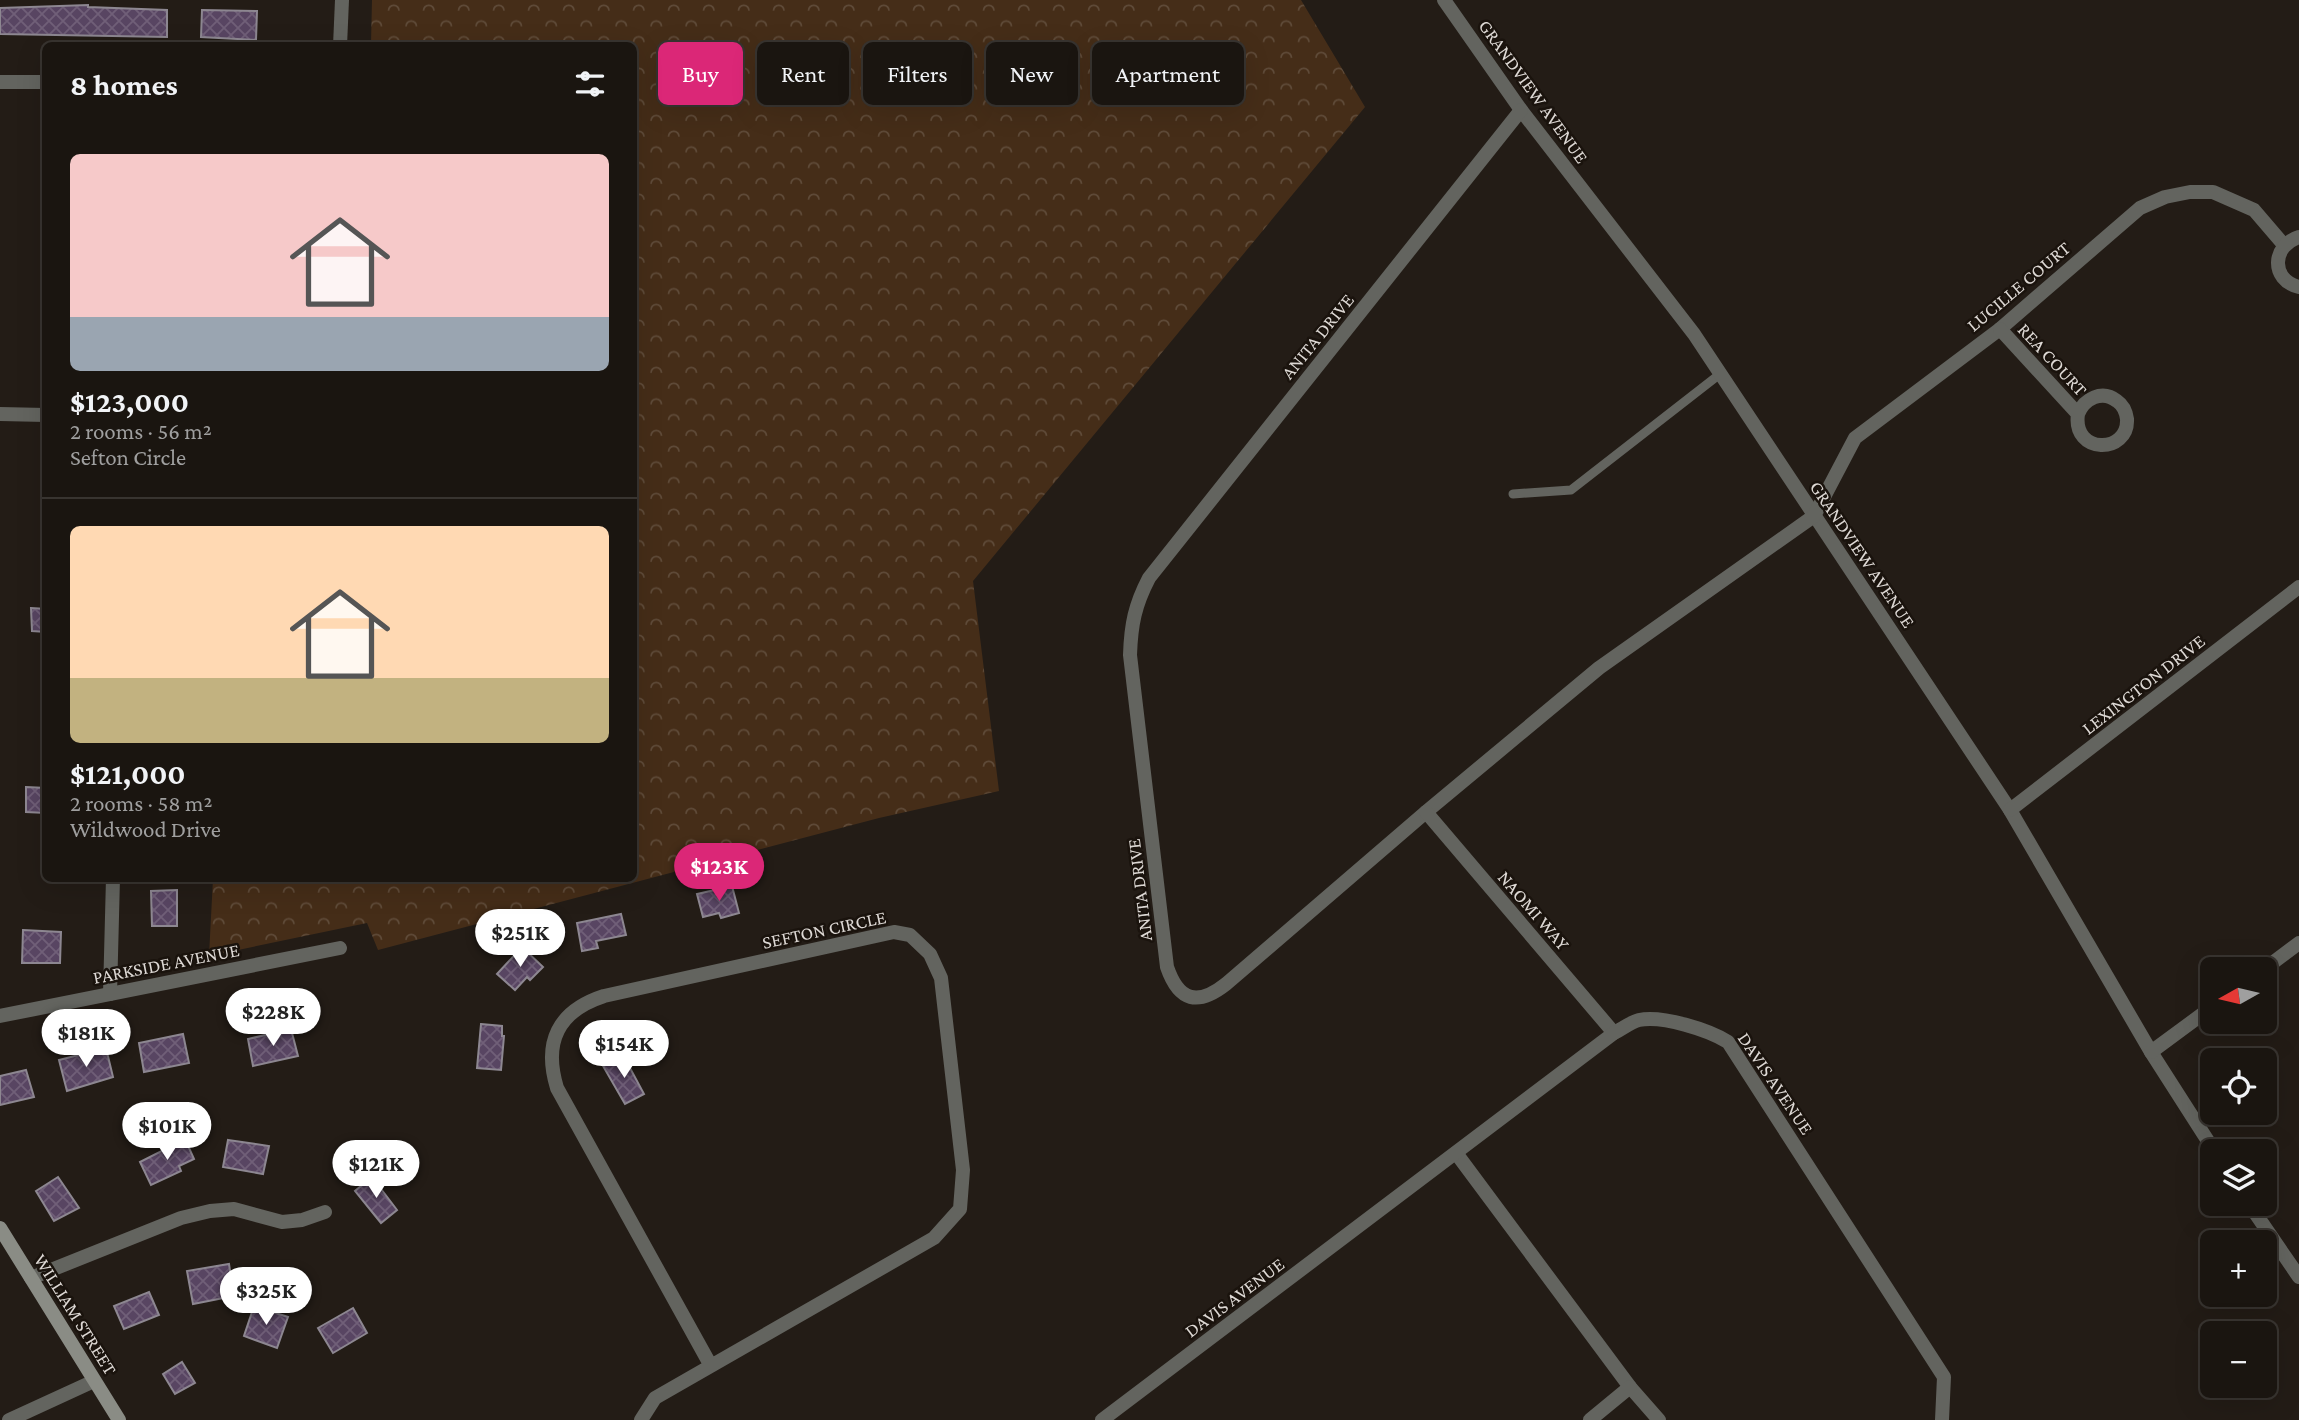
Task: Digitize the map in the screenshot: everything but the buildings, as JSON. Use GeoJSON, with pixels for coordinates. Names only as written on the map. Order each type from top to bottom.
{"type":"FeatureCollection","features":[{"type":"Feature","properties":{"kind":"main road","name":"WILLIAM STREET"},"geometry":{"type":"LineString","coordinates":[[0,1228],[119,1420]]}},
{"type":"Feature","properties":{"kind":"street"},"geometry":{"type":"LineString","coordinates":[[340,42],[342,0]]}},
{"type":"Feature","properties":{"kind":"street","name":"GRANDVIEW AVENUE"},"geometry":{"type":"LineString","coordinates":[[1444,0],[1521,110],[1694,334],[2010,810],[2151,1052],[2207,1139]]}},
{"type":"Feature","properties":{"kind":"street"},"geometry":{"type":"LineString","coordinates":[[0,82],[42,82]]}},
{"type":"Feature","properties":{"kind":"street","name":"ANITA DRIVE"},"geometry":{"type":"LineString","coordinates":[[1521,110],[1149,578],[1138,598],[1130,626],[1130,655],[1167,967],[1173,985],[1197,999],[1211,996],[1599,668],[1814,516]]}},
{"type":"Feature","properties":{"kind":"street","name":"LUCILLE COURT"},"geometry":{"type":"LineString","coordinates":[[1814,516],[1855,438],[2000,329],[2140,208],[2165,197],[2190,192],[2213,192],[2254,209],[2284,245]]}},
{"type":"Feature","properties":{"kind":"street"},"geometry":{"type":"LineString","coordinates":[[2299,237],[2279,251],[2278,267],[2286,281],[2299,287]]}},
{"type":"Feature","properties":{"kind":"street","name":"REA COURT"},"geometry":{"type":"LineString","coordinates":[[2000,329],[2078,414]]}},
{"type":"Feature","properties":{"kind":"street"},"geometry":{"type":"LineString","coordinates":[[0,414],[42,415]]}},
{"type":"Feature","properties":{"kind":"street","name":"LEXINGTON DRIVE"},"geometry":{"type":"LineString","coordinates":[[2010,810],[2299,587]]}},
{"type":"Feature","properties":{"kind":"street","name":"NAOMI WAY"},"geometry":{"type":"LineString","coordinates":[[1426,812],[1614,1033]]}},
{"type":"Feature","properties":{"kind":"street"},"geometry":{"type":"LineString","coordinates":[[110,994],[113,882]]}},
{"type":"Feature","properties":{"kind":"street","name":"SEFTON CIRCLE"},"geometry":{"type":"LineString","coordinates":[[641,1420],[655,1398],[712,1366],[934,1238],[960,1209],[963,1170],[941,978],[930,954],[910,935],[894,932],[604,996],[573,1011],[558,1027],[552,1047],[551,1068],[557,1088],[712,1366]]}},
{"type":"Feature","properties":{"kind":"street"},"geometry":{"type":"LineString","coordinates":[[2277,960],[2299,943]]}},
{"type":"Feature","properties":{"kind":"street","name":"PARKSIDE AVENUE"},"geometry":{"type":"LineString","coordinates":[[0,1016],[340,948]]}},
{"type":"Feature","properties":{"kind":"street"},"geometry":{"type":"LineString","coordinates":[[2151,1052],[2200,1016]]}},
{"type":"Feature","properties":{"kind":"street","name":"DAVIS AVENUE"},"geometry":{"type":"LineString","coordinates":[[1102,1420],[1614,1033],[1639,1020],[1668,1021],[1711,1032],[1728,1042],[1944,1377],[1942,1420]]}},
{"type":"Feature","properties":{"kind":"street"},"geometry":{"type":"LineString","coordinates":[[1455,1153],[1630,1387],[1659,1420]]}},
{"type":"Feature","properties":{"kind":"street"},"geometry":{"type":"LineString","coordinates":[[31,1278],[181,1218],[210,1211],[234,1209],[282,1222],[302,1220],[325,1212]]}},
{"type":"Feature","properties":{"kind":"street"},"geometry":{"type":"LineString","coordinates":[[2257,1216],[2299,1277]]}},
{"type":"Feature","properties":{"kind":"street"},"geometry":{"type":"LineString","coordinates":[[9,1420],[94,1381]]}},
{"type":"Feature","properties":{"kind":"street"},"geometry":{"type":"LineString","coordinates":[[1590,1420],[1630,1387]]}},
{"type":"Feature","properties":{"kind":"lane"},"geometry":{"type":"LineString","coordinates":[[1513,494],[1571,490],[1720,374]]}},
{"type":"Feature","properties":{"kind":"green space"},"geometry":{"type":"Polygon","coordinates":[[[372,0],[1301,0],[1365,107],[973,581],[999,791],[879,818],[637,882],[637,42],[371,42],[372,0]]]}},
{"type":"Feature","properties":{"kind":"green space"},"geometry":{"type":"Polygon","coordinates":[[[213,882],[636,882],[378,950],[367,923],[209,956],[213,882]]]}}]}
